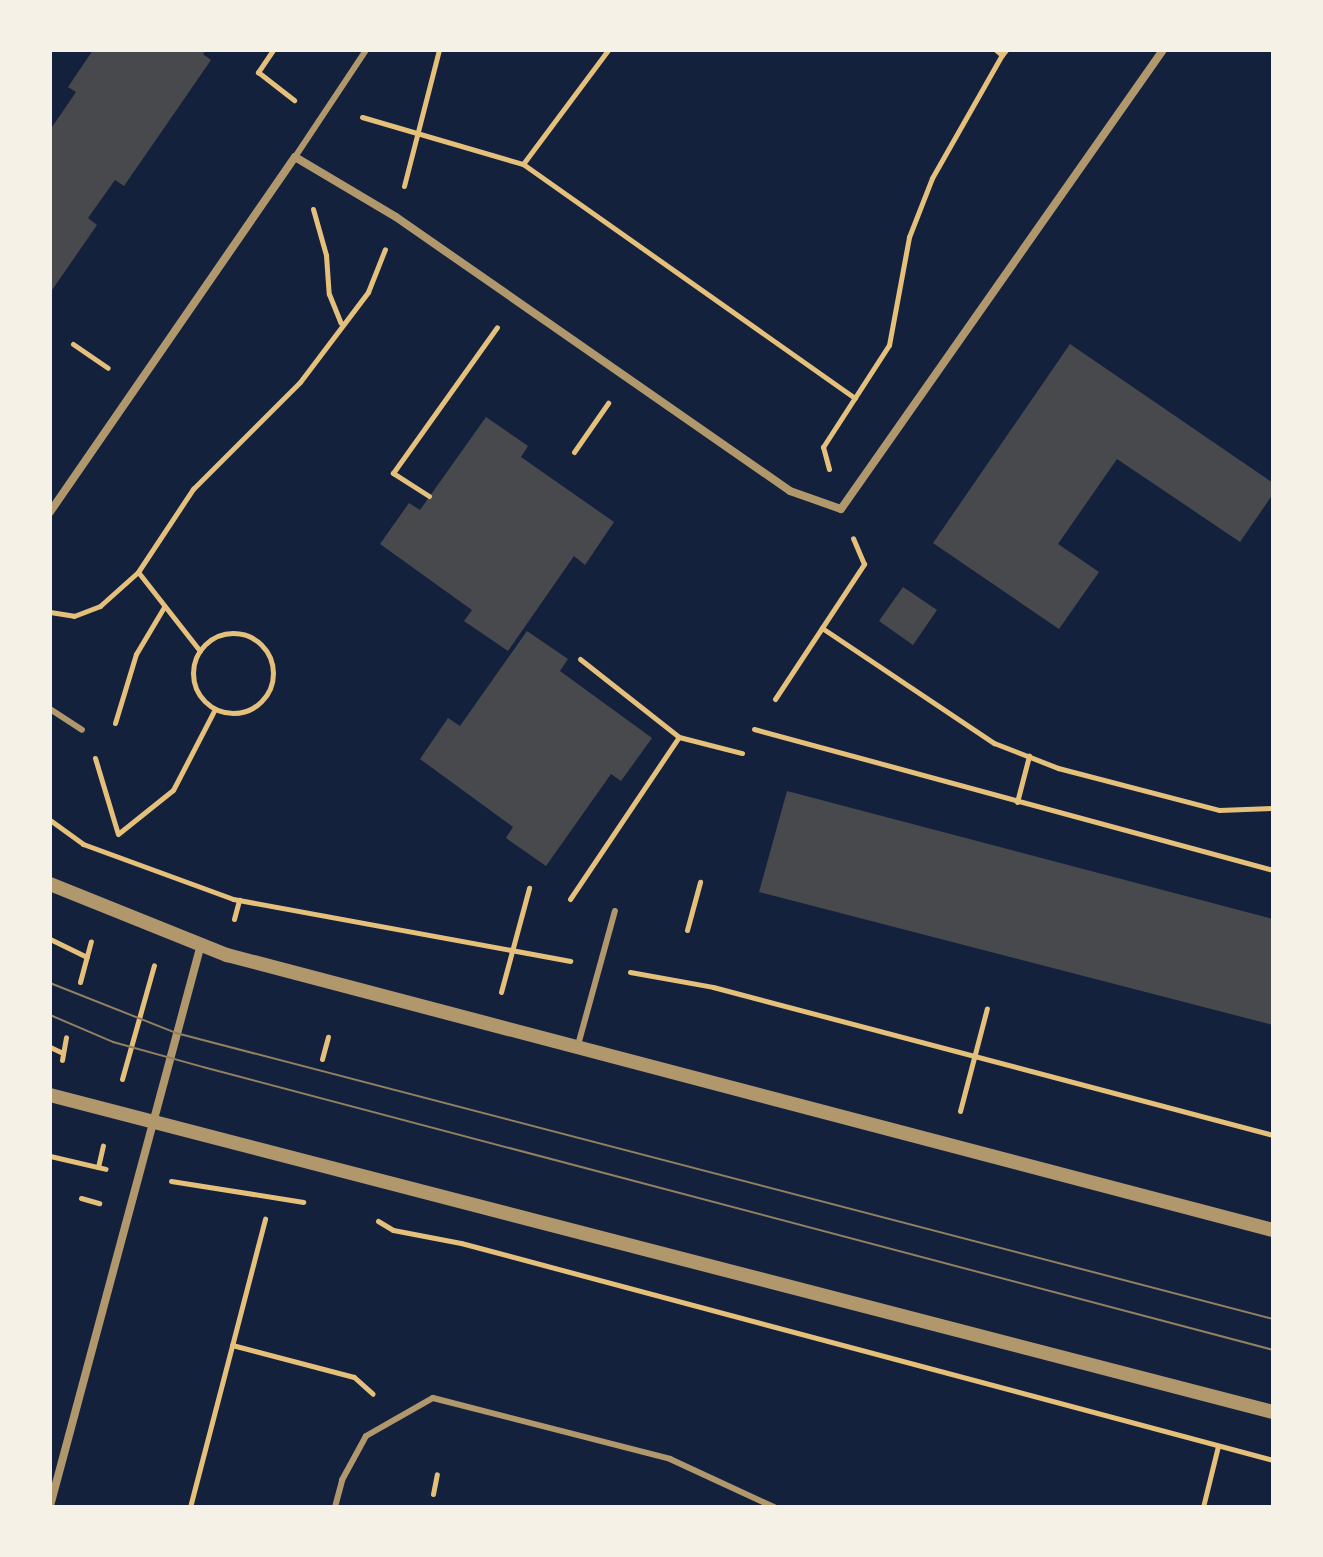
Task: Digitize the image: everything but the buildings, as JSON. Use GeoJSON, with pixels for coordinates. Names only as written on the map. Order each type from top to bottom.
{"type":"FeatureCollection","features":[{"type":"Feature","properties":{"kind":"street"},"geometry":{"type":"LineString","coordinates":[[50,512],[295,157],[396,217],[790,491],[841,509],[1163,50]]}},
{"type":"Feature","properties":{"kind":"street"},"geometry":{"type":"LineString","coordinates":[[50,884],[200,948],[1273,1230]]}},
{"type":"Feature","properties":{"kind":"street"},"geometry":{"type":"LineString","coordinates":[[50,1506],[150,1122],[200,948]]}},
{"type":"Feature","properties":{"kind":"street"},"geometry":{"type":"LineString","coordinates":[[50,1095],[1273,1412]]}},
{"type":"Feature","properties":{"kind":"lane"},"geometry":{"type":"LineString","coordinates":[[295,157],[366,50]]}},
{"type":"Feature","properties":{"kind":"lane"},"geometry":{"type":"LineString","coordinates":[[50,709],[82,730]]}},
{"type":"Feature","properties":{"kind":"lane"},"geometry":{"type":"LineString","coordinates":[[577,1049],[615,911]]}},
{"type":"Feature","properties":{"kind":"lane"},"geometry":{"type":"LineString","coordinates":[[335,1507],[342,1480],[366,1436],[433,1398],[670,1459],[774,1507]]}},
{"type":"Feature","properties":{"kind":"path"},"geometry":{"type":"LineString","coordinates":[[273,50],[258,72],[319,119],[368,117],[523,164],[855,398]]}},
{"type":"Feature","properties":{"kind":"path"},"geometry":{"type":"LineString","coordinates":[[50,612],[74,616],[100,606],[138,572],[185,499],[300,382],[341,323],[368,292],[396,217],[439,50]]}},
{"type":"Feature","properties":{"kind":"path"},"geometry":{"type":"LineString","coordinates":[[523,164],[608,50]]}},
{"type":"Feature","properties":{"kind":"path"},"geometry":{"type":"LineString","coordinates":[[775,699],[864,564],[841,509],[823,447],[889,345],[909,237],[932,178],[1004,52],[996,50]]}},
{"type":"Feature","properties":{"kind":"path"},"geometry":{"type":"LineString","coordinates":[[295,157],[318,223],[329,294],[341,323]]}},
{"type":"Feature","properties":{"kind":"path"},"geometry":{"type":"LineString","coordinates":[[429,496],[393,473],[516,300]]}},
{"type":"Feature","properties":{"kind":"path"},"geometry":{"type":"LineString","coordinates":[[73,344],[135,387]]}},
{"type":"Feature","properties":{"kind":"path"},"geometry":{"type":"LineString","coordinates":[[574,452],[626,377]]}},
{"type":"Feature","properties":{"kind":"path"},"geometry":{"type":"LineString","coordinates":[[138,572],[200,651]]}},
{"type":"Feature","properties":{"kind":"path"},"geometry":{"type":"LineString","coordinates":[[112,734],[136,654],[164,607]]}},
{"type":"Feature","properties":{"kind":"path"},"geometry":{"type":"LineString","coordinates":[[822,628],[994,743],[1029,756],[1219,810],[1273,808]]}},
{"type":"Feature","properties":{"kind":"path"},"geometry":{"type":"LineString","coordinates":[[221,634],[248,635],[269,652],[273,664],[270,690],[253,709],[240,713],[215,709],[197,691],[193,677],[200,651],[221,634]]}},
{"type":"Feature","properties":{"kind":"path"},"geometry":{"type":"LineString","coordinates":[[580,659],[679,737],[742,753]]}},
{"type":"Feature","properties":{"kind":"path"},"geometry":{"type":"LineString","coordinates":[[101,754],[94,759],[118,834],[173,790],[215,709]]}},
{"type":"Feature","properties":{"kind":"path"},"geometry":{"type":"LineString","coordinates":[[754,729],[1273,870]]}},
{"type":"Feature","properties":{"kind":"path"},"geometry":{"type":"LineString","coordinates":[[570,899],[679,737]]}},
{"type":"Feature","properties":{"kind":"path"},"geometry":{"type":"LineString","coordinates":[[1017,802],[1029,756]]}},
{"type":"Feature","properties":{"kind":"path"},"geometry":{"type":"LineString","coordinates":[[50,820],[83,844],[239,900],[713,987],[1273,1135]]}},
{"type":"Feature","properties":{"kind":"path"},"geometry":{"type":"LineString","coordinates":[[98,1167],[178,879]]}},
{"type":"Feature","properties":{"kind":"path"},"geometry":{"type":"LineString","coordinates":[[687,930],[700,882]]}},
{"type":"Feature","properties":{"kind":"path"},"geometry":{"type":"LineString","coordinates":[[492,1027],[529,888]]}},
{"type":"Feature","properties":{"kind":"path"},"geometry":{"type":"LineString","coordinates":[[50,939],[87,957]]}},
{"type":"Feature","properties":{"kind":"path"},"geometry":{"type":"LineString","coordinates":[[80,982],[91,941]]}},
{"type":"Feature","properties":{"kind":"path"},"geometry":{"type":"LineString","coordinates":[[951,1146],[987,1008]]}},
{"type":"Feature","properties":{"kind":"path"},"geometry":{"type":"LineString","coordinates":[[61,1069],[66,1037]]}},
{"type":"Feature","properties":{"kind":"path"},"geometry":{"type":"LineString","coordinates":[[322,1059],[328,1037]]}},
{"type":"Feature","properties":{"kind":"path"},"geometry":{"type":"LineString","coordinates":[[50,1047],[63,1053]]}},
{"type":"Feature","properties":{"kind":"path"},"geometry":{"type":"LineString","coordinates":[[50,1156],[138,1176],[308,1203]]}},
{"type":"Feature","properties":{"kind":"path"},"geometry":{"type":"LineString","coordinates":[[190,1507],[265,1219]]}},
{"type":"Feature","properties":{"kind":"path"},"geometry":{"type":"LineString","coordinates":[[393,1230],[461,1243],[1273,1460]]}},
{"type":"Feature","properties":{"kind":"path"},"geometry":{"type":"LineString","coordinates":[[232,1345],[354,1377],[398,1417]]}},
{"type":"Feature","properties":{"kind":"path"},"geometry":{"type":"LineString","coordinates":[[1203,1507],[1218,1446]]}},
{"type":"Feature","properties":{"kind":"path"},"geometry":{"type":"LineString","coordinates":[[433,1494],[437,1474]]}},
{"type":"Feature","properties":{"kind":"tram line"},"geometry":{"type":"LineString","coordinates":[[50,983],[176,1033],[1273,1319]]}},
{"type":"Feature","properties":{"kind":"tram line"},"geometry":{"type":"LineString","coordinates":[[50,1015],[113,1042],[203,1067],[1273,1350]]}}]}
